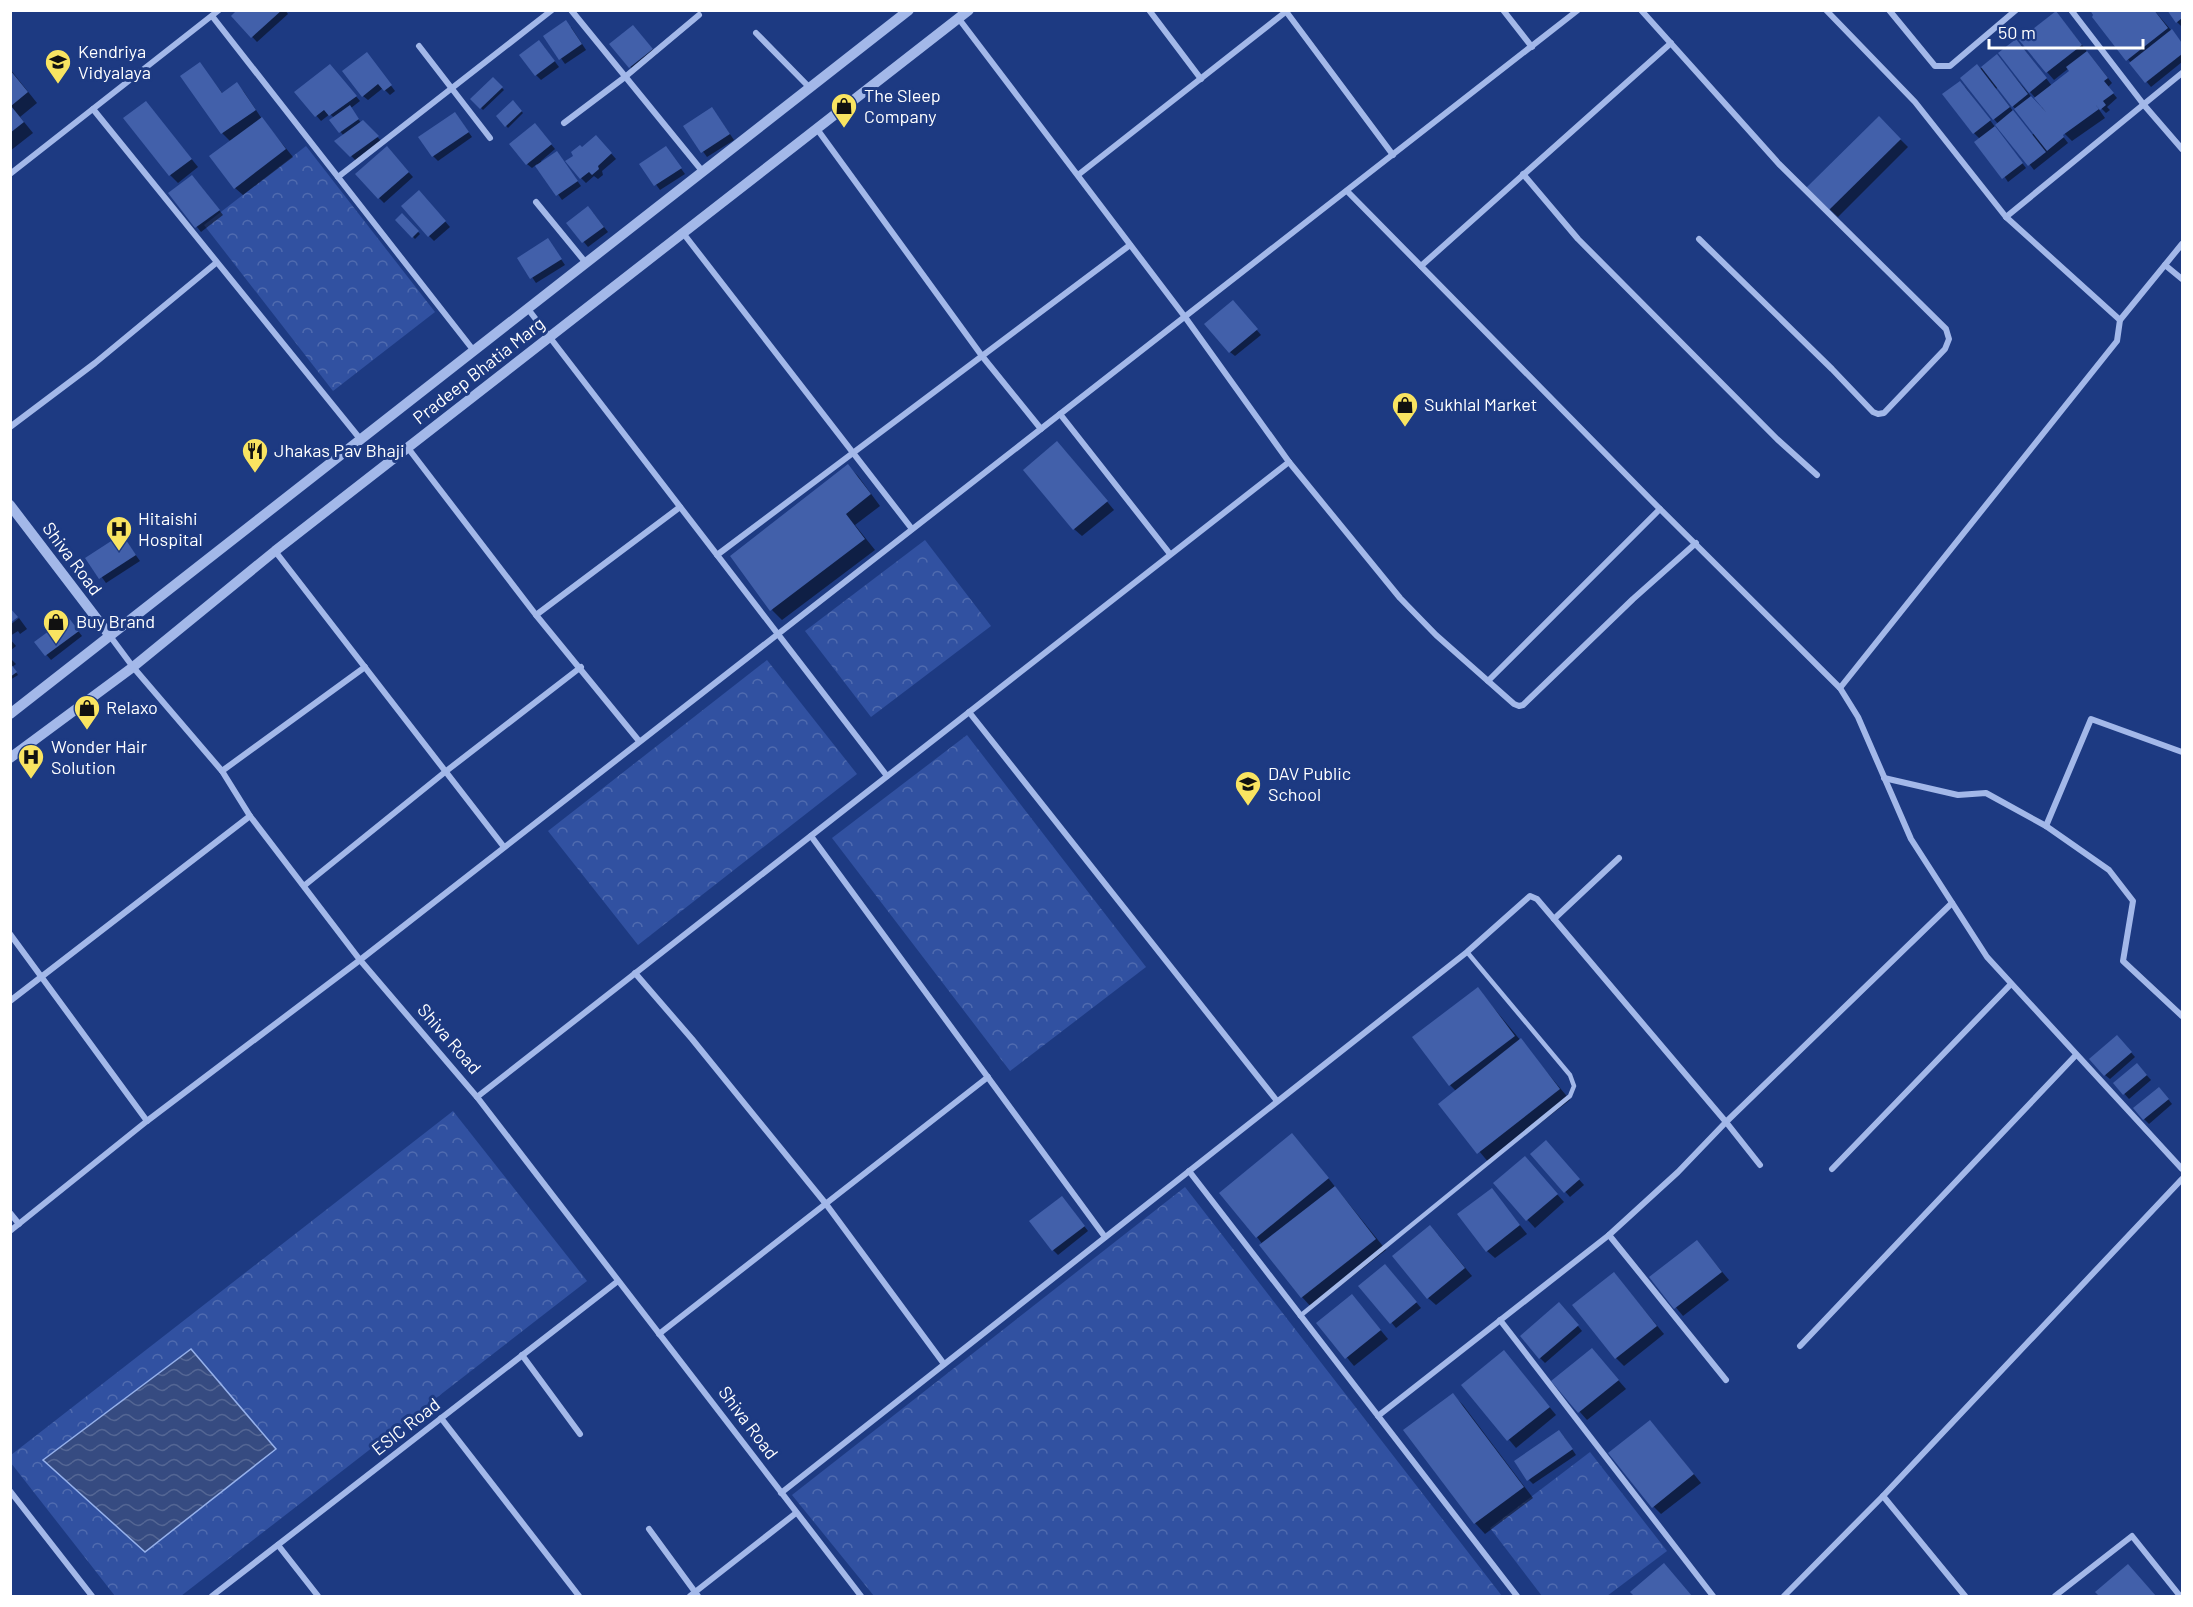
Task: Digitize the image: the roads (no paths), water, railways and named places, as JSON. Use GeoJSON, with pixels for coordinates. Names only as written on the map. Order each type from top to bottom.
{"type":"FeatureCollection","features":[{"type":"Feature","properties":{"kind":"street"},"geometry":{"type":"LineString","coordinates":[[10,174],[219,10]]}},
{"type":"Feature","properties":{"kind":"street"},"geometry":{"type":"LineString","coordinates":[[338,177],[552,10]]}},
{"type":"Feature","properties":{"kind":"street"},"geometry":{"type":"LineString","coordinates":[[571,10],[703,172]]}},
{"type":"Feature","properties":{"kind":"street","name":"Pradeep Bhatia Marg"},"geometry":{"type":"LineString","coordinates":[[10,714],[909,10]]}},
{"type":"Feature","properties":{"kind":"street","name":"Pradeep Bhatia Marg"},"geometry":{"type":"LineString","coordinates":[[10,758],[133,667],[275,551],[817,129],[956,15],[969,10]]}},
{"type":"Feature","properties":{"kind":"street"},"geometry":{"type":"LineString","coordinates":[[1149,10],[1201,79]]}},
{"type":"Feature","properties":{"kind":"street"},"geometry":{"type":"LineString","coordinates":[[1503,10],[1532,47]]}},
{"type":"Feature","properties":{"kind":"street"},"geometry":{"type":"LineString","coordinates":[[10,1231],[147,1121],[360,960],[1578,10]]}},
{"type":"Feature","properties":{"kind":"street"},"geometry":{"type":"LineString","coordinates":[[1641,10],[1779,164],[1946,329],[1949,339],[1946,349],[1884,413],[1873,412],[1699,239]]}},
{"type":"Feature","properties":{"kind":"street"},"geometry":{"type":"LineString","coordinates":[[1826,10],[1915,102],[2006,217],[2120,320]]}},
{"type":"Feature","properties":{"kind":"street"},"geometry":{"type":"LineString","coordinates":[[1889,10],[1935,66],[1950,66],[2016,10]]}},
{"type":"Feature","properties":{"kind":"street"},"geometry":{"type":"LineString","coordinates":[[2071,10],[2144,105],[2182,149]]}},
{"type":"Feature","properties":{"kind":"street"},"geometry":{"type":"LineString","coordinates":[[1078,175],[1286,11],[1393,154]]}},
{"type":"Feature","properties":{"kind":"street"},"geometry":{"type":"LineString","coordinates":[[564,123],[625,77],[699,15]]}},
{"type":"Feature","properties":{"kind":"street"},"geometry":{"type":"LineString","coordinates":[[956,15],[1185,317],[1289,462],[1400,598],[1436,635],[1514,704],[1523,705],[1633,599],[1696,543]]}},
{"type":"Feature","properties":{"kind":"street"},"geometry":{"type":"LineString","coordinates":[[212,16],[474,352]]}},
{"type":"Feature","properties":{"kind":"street"},"geometry":{"type":"LineString","coordinates":[[756,33],[810,88]]}},
{"type":"Feature","properties":{"kind":"street"},"geometry":{"type":"LineString","coordinates":[[1421,266],[1671,43]]}},
{"type":"Feature","properties":{"kind":"street"},"geometry":{"type":"LineString","coordinates":[[419,46],[490,138]]}},
{"type":"Feature","properties":{"kind":"street"},"geometry":{"type":"LineString","coordinates":[[2006,217],[2182,74]]}},
{"type":"Feature","properties":{"kind":"street"},"geometry":{"type":"LineString","coordinates":[[93,109],[361,440]]}},
{"type":"Feature","properties":{"kind":"street"},"geometry":{"type":"LineString","coordinates":[[817,129],[982,356],[1041,429]]}},
{"type":"Feature","properties":{"kind":"street"},"geometry":{"type":"LineString","coordinates":[[1523,174],[1578,239],[1817,475]]}},
{"type":"Feature","properties":{"kind":"street"},"geometry":{"type":"LineString","coordinates":[[1347,190],[1840,688],[1858,717],[1911,838],[1987,957],[2182,1168]]}},
{"type":"Feature","properties":{"kind":"street"},"geometry":{"type":"LineString","coordinates":[[536,202],[586,263]]}},
{"type":"Feature","properties":{"kind":"street"},"geometry":{"type":"LineString","coordinates":[[683,233],[912,529]]}},
{"type":"Feature","properties":{"kind":"street"},"geometry":{"type":"LineString","coordinates":[[1840,688],[2117,341],[2120,320],[2182,244]]}},
{"type":"Feature","properties":{"kind":"street"},"geometry":{"type":"LineString","coordinates":[[717,555],[1130,245]]}},
{"type":"Feature","properties":{"kind":"street"},"geometry":{"type":"LineString","coordinates":[[10,427],[95,363],[216,263]]}},
{"type":"Feature","properties":{"kind":"street"},"geometry":{"type":"LineString","coordinates":[[2165,265],[2182,279]]}},
{"type":"Feature","properties":{"kind":"street"},"geometry":{"type":"LineString","coordinates":[[528,309],[887,776]]}},
{"type":"Feature","properties":{"kind":"street"},"geometry":{"type":"LineString","coordinates":[[1060,414],[1170,554]]}},
{"type":"Feature","properties":{"kind":"street"},"geometry":{"type":"LineString","coordinates":[[408,448],[536,615],[639,741]]}},
{"type":"Feature","properties":{"kind":"street"},"geometry":{"type":"LineString","coordinates":[[477,1097],[1289,462]]}},
{"type":"Feature","properties":{"kind":"street","name":"Shiva Road"},"geometry":{"type":"LineString","coordinates":[[10,505],[133,667],[222,771],[250,816],[305,885],[360,960],[477,1097],[861,1596]]}},
{"type":"Feature","properties":{"kind":"street"},"geometry":{"type":"LineString","coordinates":[[536,615],[680,507]]}},
{"type":"Feature","properties":{"kind":"street"},"geometry":{"type":"LineString","coordinates":[[1488,681],[1660,508]]}},
{"type":"Feature","properties":{"kind":"street"},"geometry":{"type":"LineString","coordinates":[[275,551],[504,847]]}},
{"type":"Feature","properties":{"kind":"street"},"geometry":{"type":"LineString","coordinates":[[222,771],[365,667]]}},
{"type":"Feature","properties":{"kind":"street"},"geometry":{"type":"LineString","coordinates":[[305,885],[445,771],[581,668]]}},
{"type":"Feature","properties":{"kind":"street"},"geometry":{"type":"LineString","coordinates":[[969,712],[1277,1101]]}},
{"type":"Feature","properties":{"kind":"street"},"geometry":{"type":"LineString","coordinates":[[2046,826],[2091,719],[2182,752]]}},
{"type":"Feature","properties":{"kind":"street"},"geometry":{"type":"LineString","coordinates":[[1884,778],[1958,795],[1986,793],[2046,826],[2109,870],[2133,901],[2123,961],[2182,1016]]}},
{"type":"Feature","properties":{"kind":"street"},"geometry":{"type":"LineString","coordinates":[[10,1001],[250,816]]}},
{"type":"Feature","properties":{"kind":"street"},"geometry":{"type":"LineString","coordinates":[[811,836],[1106,1237]]}},
{"type":"Feature","properties":{"kind":"street"},"geometry":{"type":"LineString","coordinates":[[1554,919],[1619,858]]}},
{"type":"Feature","properties":{"kind":"street"},"geometry":{"type":"LineString","coordinates":[[781,1493],[1467,952],[1530,896],[1537,899],[1760,1165]]}},
{"type":"Feature","properties":{"kind":"street"},"geometry":{"type":"LineString","coordinates":[[1378,1416],[1609,1235],[1678,1172],[1726,1122],[1952,903]]}},
{"type":"Feature","properties":{"kind":"street"},"geometry":{"type":"LineString","coordinates":[[10,934],[147,1121]]}},
{"type":"Feature","properties":{"kind":"street"},"geometry":{"type":"LineString","coordinates":[[635,973],[692,1039],[826,1204],[944,1364]]}},
{"type":"Feature","properties":{"kind":"street"},"geometry":{"type":"LineString","coordinates":[[1832,1169],[2011,984]]}},
{"type":"Feature","properties":{"kind":"street"},"geometry":{"type":"LineString","coordinates":[[1800,1346],[2076,1055]]}},
{"type":"Feature","properties":{"kind":"street"},"geometry":{"type":"LineString","coordinates":[[659,1334],[988,1077]]}},
{"type":"Feature","properties":{"kind":"street"},"geometry":{"type":"LineString","coordinates":[[1188,1171],[1517,1596]]}},
{"type":"Feature","properties":{"kind":"street"},"geometry":{"type":"LineString","coordinates":[[1784,1596],[1883,1496],[2182,1179]]}},
{"type":"Feature","properties":{"kind":"street"},"geometry":{"type":"LineString","coordinates":[[10,1213],[19,1224]]}},
{"type":"Feature","properties":{"kind":"street"},"geometry":{"type":"LineString","coordinates":[[1609,1235],[1726,1380]]}},
{"type":"Feature","properties":{"kind":"street","name":"ESIC Road"},"geometry":{"type":"LineString","coordinates":[[212,1596],[618,1281]]}},
{"type":"Feature","properties":{"kind":"street"},"geometry":{"type":"LineString","coordinates":[[1500,1320],[1713,1596]]}},
{"type":"Feature","properties":{"kind":"street"},"geometry":{"type":"LineString","coordinates":[[522,1355],[580,1434]]}},
{"type":"Feature","properties":{"kind":"street"},"geometry":{"type":"LineString","coordinates":[[441,1418],[579,1596]]}},
{"type":"Feature","properties":{"kind":"street"},"geometry":{"type":"LineString","coordinates":[[10,1491],[92,1596]]}},
{"type":"Feature","properties":{"kind":"street"},"geometry":{"type":"LineString","coordinates":[[1883,1496],[1965,1596]]}},
{"type":"Feature","properties":{"kind":"street"},"geometry":{"type":"LineString","coordinates":[[648,1529],[695,1595],[796,1513]]}},
{"type":"Feature","properties":{"kind":"street"},"geometry":{"type":"LineString","coordinates":[[2055,1596],[2132,1536],[2180,1596]]}},
{"type":"Feature","properties":{"kind":"street"},"geometry":{"type":"LineString","coordinates":[[278,1545],[318,1596]]}},
{"type":"Feature","properties":{"kind":"lane"},"geometry":{"type":"LineString","coordinates":[[1300,1316],[1570,1096],[1574,1086],[1570,1075],[1467,952]]}},
{"type":"Feature","properties":{"kind":"water"},"geometry":{"type":"Polygon","coordinates":[[[191,1349],[276,1449],[145,1552],[43,1460],[191,1349]]]}},
{"type":"Feature","properties":{"kind":"place","name":"Kendriya Vidyalaya"},"geometry":{"type":"Point","coordinates":[58,85]}},
{"type":"Feature","properties":{"kind":"place","name":"The Sleep Company"},"geometry":{"type":"Point","coordinates":[844,129]}},
{"type":"Feature","properties":{"kind":"place","name":"Sukhlal Market"},"geometry":{"type":"Point","coordinates":[1405,428]}},
{"type":"Feature","properties":{"kind":"place","name":"Jhakas Pav Bhaji"},"geometry":{"type":"Point","coordinates":[255,474]}},
{"type":"Feature","properties":{"kind":"place","name":"Hitaishi Hospital"},"geometry":{"type":"Point","coordinates":[119,552]}},
{"type":"Feature","properties":{"kind":"place","name":"Buy Brand"},"geometry":{"type":"Point","coordinates":[56,645]}},
{"type":"Feature","properties":{"kind":"place","name":"Relaxo"},"geometry":{"type":"Point","coordinates":[87,731]}},
{"type":"Feature","properties":{"kind":"place","name":"Wonder Hair Solution"},"geometry":{"type":"Point","coordinates":[31,780]}},
{"type":"Feature","properties":{"kind":"place","name":"DAV Public School"},"geometry":{"type":"Point","coordinates":[1248,807]}}]}
